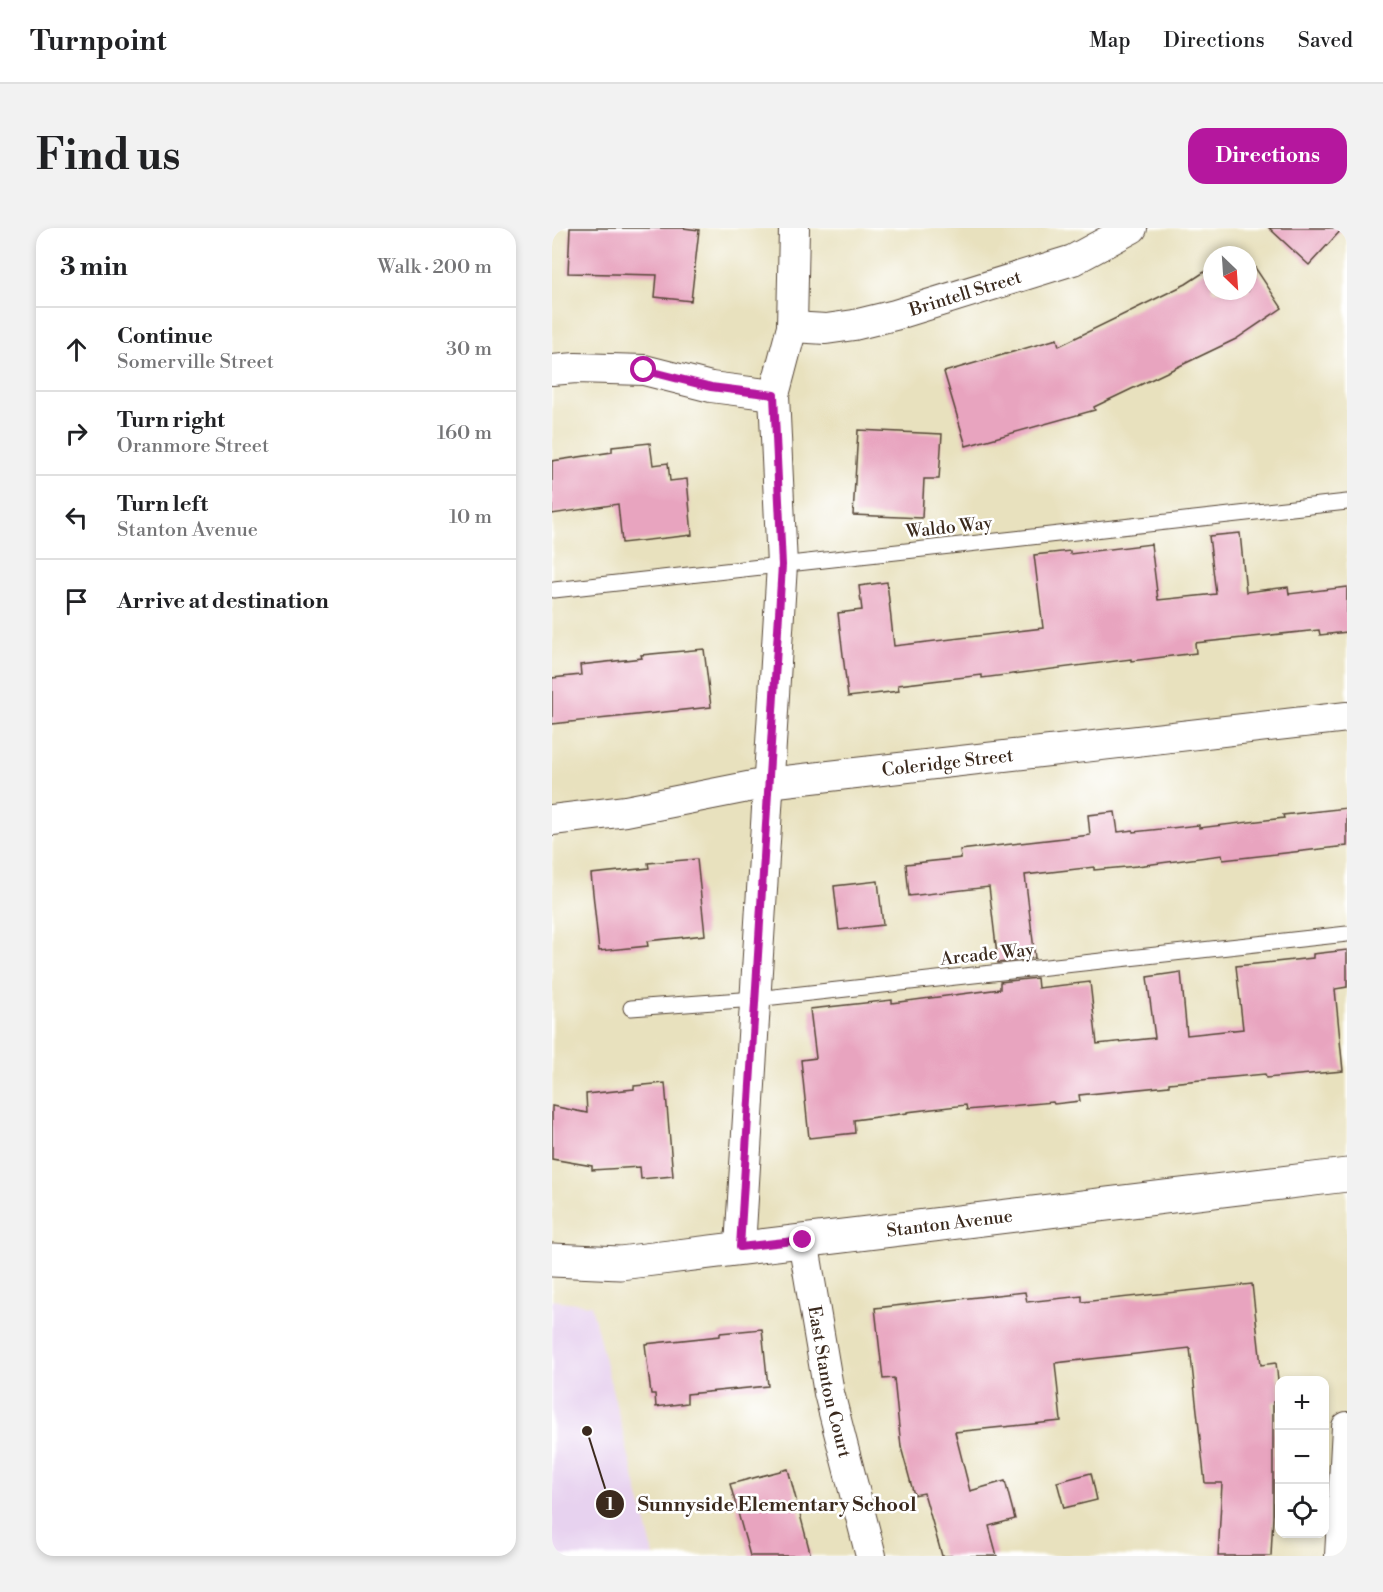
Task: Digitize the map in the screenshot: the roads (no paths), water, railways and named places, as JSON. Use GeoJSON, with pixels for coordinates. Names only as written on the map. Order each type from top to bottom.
{"type":"FeatureCollection","features":[{"type":"Feature","properties":{"kind":"street"},"geometry":{"type":"LineString","coordinates":[[740,1247],[782,565],[774,395],[792,327],[794,228]]}},
{"type":"Feature","properties":{"kind":"street","name":"Brintell Street"},"geometry":{"type":"LineString","coordinates":[[792,327],[826,329],[895,315],[1073,260],[1132,228]]}},
{"type":"Feature","properties":{"kind":"street"},"geometry":{"type":"LineString","coordinates":[[552,370],[576,368],[644,370],[711,387],[774,395]]}},
{"type":"Feature","properties":{"kind":"street","name":"Coleridge Street"},"geometry":{"type":"LineString","coordinates":[[552,820],[626,811],[768,783],[1347,717]]}},
{"type":"Feature","properties":{"kind":"street","name":"Stanton Avenue"},"geometry":{"type":"LineString","coordinates":[[552,1260],[620,1263],[1347,1175]]}},
{"type":"Feature","properties":{"kind":"street","name":"East Stanton Court"},"geometry":{"type":"LineString","coordinates":[[803,1240],[829,1394],[871,1556]]}},
{"type":"Feature","properties":{"kind":"street"},"geometry":{"type":"LineString","coordinates":[[1340,1556],[1347,1427]]}},
{"type":"Feature","properties":{"kind":"lane","name":"Waldo Way"},"geometry":{"type":"LineString","coordinates":[[554,590],[1347,502]]}},
{"type":"Feature","properties":{"kind":"lane","name":"Arcade Way"},"geometry":{"type":"LineString","coordinates":[[631,1008],[755,999],[1347,934]]}},
{"type":"Feature","properties":{"kind":"place","name":"Sunnyside Elementary School"},"geometry":{"type":"Point","coordinates":[587,1431]}}]}
